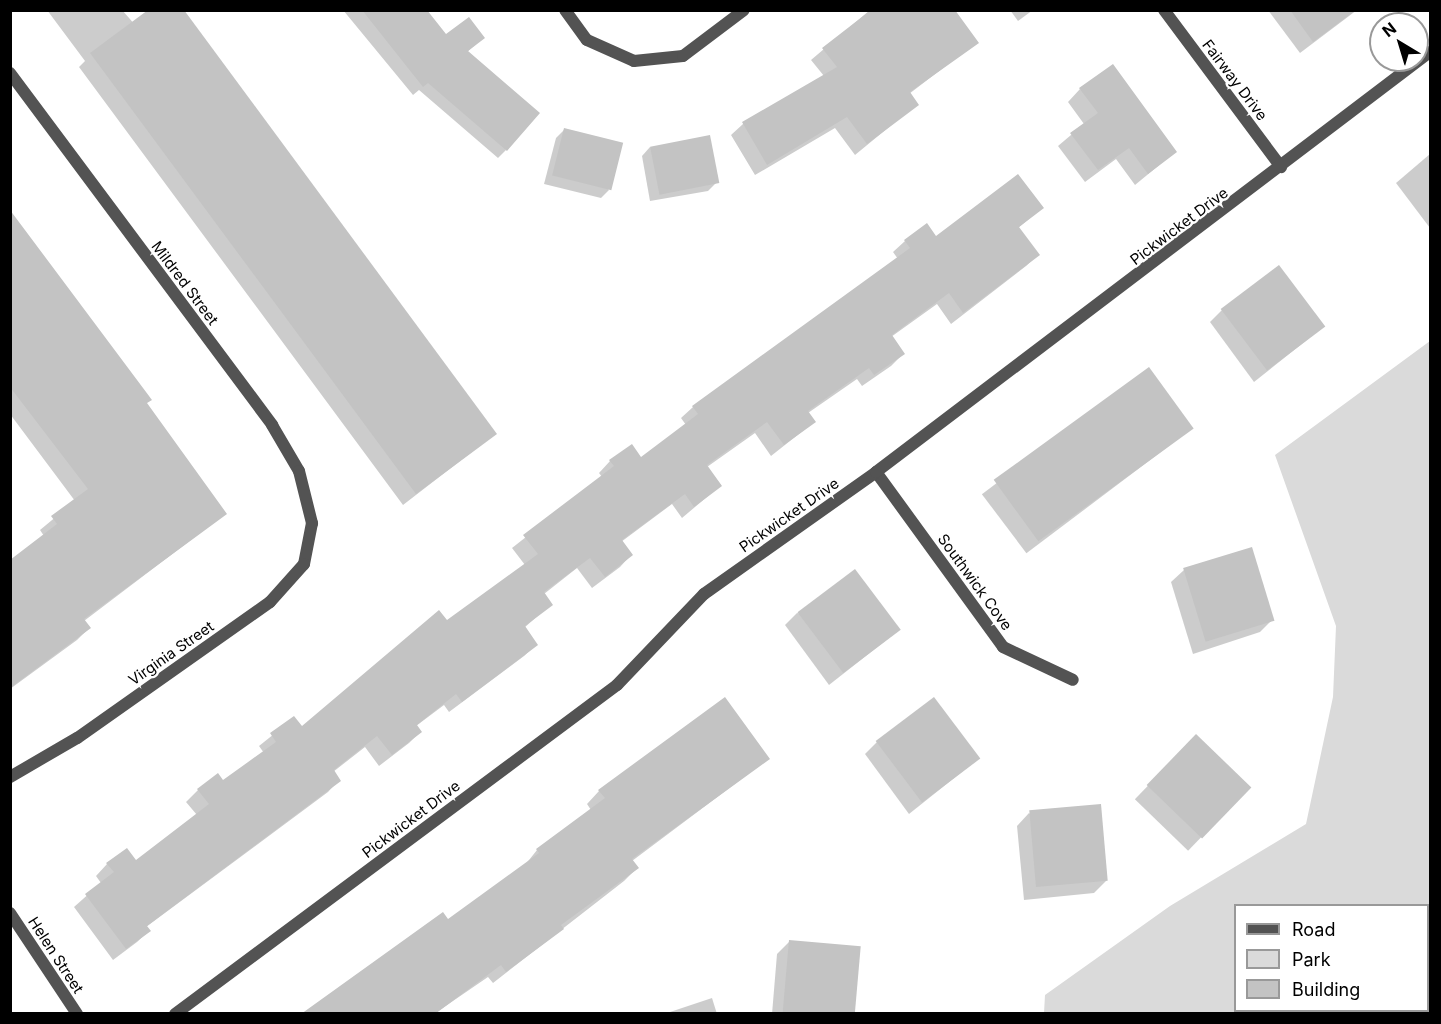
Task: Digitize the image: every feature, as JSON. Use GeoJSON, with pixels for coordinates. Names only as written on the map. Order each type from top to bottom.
{"type":"FeatureCollection","features":[{"type":"Feature","properties":{"kind":"street"},"geometry":{"type":"LineString","coordinates":[[565,10],[587,40],[634,60],[683,56],[744,10]]}},
{"type":"Feature","properties":{"kind":"street","name":"Fairway Drive"},"geometry":{"type":"LineString","coordinates":[[1164,10],[1281,167]]}},
{"type":"Feature","properties":{"kind":"street","name":"Pickwicket Drive"},"geometry":{"type":"LineString","coordinates":[[175,1014],[617,685],[704,594],[876,472],[1431,52]]}},
{"type":"Feature","properties":{"kind":"street","name":"Mildred Street"},"geometry":{"type":"LineString","coordinates":[[10,73],[272,426],[299,471],[312,523]]}},
{"type":"Feature","properties":{"kind":"street","name":"Southwick Cove"},"geometry":{"type":"LineString","coordinates":[[876,472],[1004,647],[1073,680]]}},
{"type":"Feature","properties":{"kind":"street","name":"Virginia Street"},"geometry":{"type":"LineString","coordinates":[[10,777],[76,738],[270,602],[304,564],[312,523]]}},
{"type":"Feature","properties":{"kind":"street","name":"Helen Street"},"geometry":{"type":"LineString","coordinates":[[10,913],[77,1014]]}},
{"type":"Feature","properties":{"kind":"green space"},"geometry":{"type":"Polygon","coordinates":[[[1430,341],[1430,1013],[1044,1013],[1045,995],[1170,906],[1306,824],[1333,697],[1336,626],[1275,455],[1430,341]]]}},
{"type":"Feature","properties":{"kind":"building"},"geometry":{"type":"Polygon","coordinates":[[[148,10],[184,10],[497,434],[416,494],[90,53],[148,10]]]}},
{"type":"Feature","properties":{"kind":"building"},"geometry":{"type":"Polygon","coordinates":[[[362,10],[427,10],[446,34],[469,17],[485,38],[468,51],[540,113],[507,151],[428,83],[423,87],[362,10]]]}},
{"type":"Feature","properties":{"kind":"building"},"geometry":{"type":"Polygon","coordinates":[[[871,10],[955,10],[979,43],[910,92],[919,105],[867,144],[847,117],[767,165],[742,122],[837,67],[822,48],[871,10]]]}},
{"type":"Feature","properties":{"kind":"building"},"geometry":{"type":"Polygon","coordinates":[[[1290,10],[1356,10],[1313,42],[1290,10]]]}},
{"type":"Feature","properties":{"kind":"building"},"geometry":{"type":"Polygon","coordinates":[[[1113,64],[1177,152],[1148,174],[1129,148],[1098,170],[1070,133],[1098,113],[1079,88],[1113,64]]]}},
{"type":"Feature","properties":{"kind":"building"},"geometry":{"type":"Polygon","coordinates":[[[564,128],[623,143],[611,190],[552,176],[564,128]]]}},
{"type":"Feature","properties":{"kind":"building"},"geometry":{"type":"Polygon","coordinates":[[[710,135],[719,183],[659,195],[650,147],[710,135]]]}},
{"type":"Feature","properties":{"kind":"building"},"geometry":{"type":"Polygon","coordinates":[[[1018,174],[1044,208],[1019,227],[1040,255],[963,313],[949,293],[892,335],[905,354],[874,375],[869,368],[808,411],[816,422],[784,445],[767,422],[707,465],[722,486],[694,507],[685,494],[622,540],[633,555],[605,577],[590,558],[544,592],[553,605],[525,626],[538,645],[462,702],[456,694],[417,725],[422,732],[392,755],[377,736],[334,770],[341,781],[147,926],[151,931],[126,949],[85,894],[114,872],[106,863],[127,848],[136,860],[209,804],[197,789],[218,773],[223,780],[276,742],[270,733],[294,716],[302,726],[439,610],[447,620],[538,554],[523,535],[614,466],[609,460],[632,444],[641,457],[698,414],[692,406],[910,248],[904,240],[927,223],[936,236],[1018,174]]]}},
{"type":"Feature","properties":{"kind":"building"},"geometry":{"type":"Polygon","coordinates":[[[10,210],[152,400],[147,403],[227,514],[84,619],[91,628],[10,688],[10,560],[57,524],[51,516],[88,489],[10,387],[10,210]]]}},
{"type":"Feature","properties":{"kind":"building"},"geometry":{"type":"Polygon","coordinates":[[[1279,265],[1325,326],[1267,370],[1221,309],[1279,265]]]}},
{"type":"Feature","properties":{"kind":"building"},"geometry":{"type":"Polygon","coordinates":[[[1149,367],[1194,428],[1038,541],[994,480],[1149,367]]]}},
{"type":"Feature","properties":{"kind":"building"},"geometry":{"type":"Polygon","coordinates":[[[1252,547],[1275,621],[1206,642],[1183,568],[1252,547]]]}},
{"type":"Feature","properties":{"kind":"building"},"geometry":{"type":"Polygon","coordinates":[[[855,569],[901,630],[843,673],[797,612],[855,569]]]}},
{"type":"Feature","properties":{"kind":"building"},"geometry":{"type":"Polygon","coordinates":[[[725,697],[770,759],[632,859],[639,868],[561,925],[564,929],[506,972],[501,965],[435,1014],[301,1014],[443,912],[448,919],[539,853],[536,849],[605,798],[598,790],[725,697]]]}},
{"type":"Feature","properties":{"kind":"building"},"geometry":{"type":"Polygon","coordinates":[[[934,697],[980,758],[922,802],[876,741],[934,697]]]}},
{"type":"Feature","properties":{"kind":"building"},"geometry":{"type":"Polygon","coordinates":[[[1196,734],[1251,787],[1202,839],[1147,785],[1196,734]]]}},
{"type":"Feature","properties":{"kind":"building"},"geometry":{"type":"Polygon","coordinates":[[[1101,804],[1108,881],[1036,887],[1029,810],[1101,804]]]}},
{"type":"Feature","properties":{"kind":"building"},"geometry":{"type":"Polygon","coordinates":[[[789,940],[861,946],[855,1014],[783,1014],[789,940]]]}}]}
